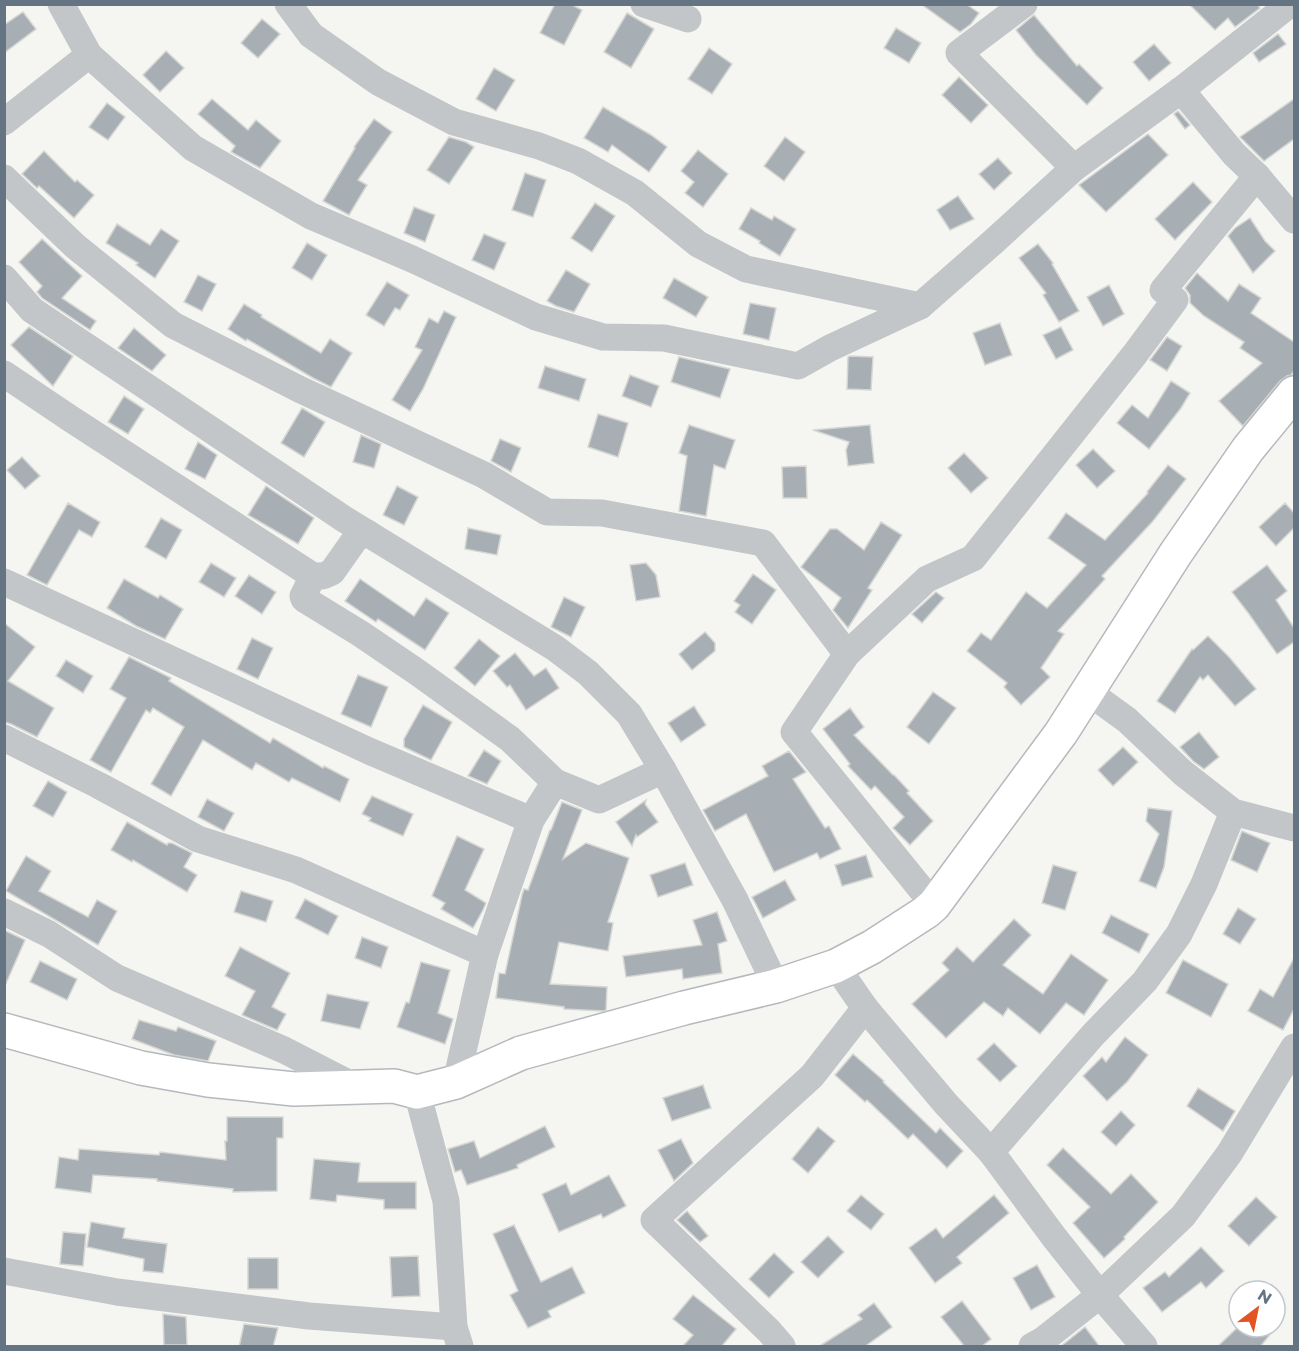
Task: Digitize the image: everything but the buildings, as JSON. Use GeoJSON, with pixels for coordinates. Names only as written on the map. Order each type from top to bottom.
{"type":"FeatureCollection","features":[{"type":"Feature","properties":{"kind":"street"},"geometry":{"type":"LineString","coordinates":[[61,4],[88,55],[194,148],[311,216],[412,259],[536,317],[603,338],[664,338],[798,366],[830,348],[920,306],[1074,168],[1181,90],[1290,4]]}},
{"type":"Feature","properties":{"kind":"street"},"geometry":{"type":"LineString","coordinates":[[288,4],[311,35],[378,82],[454,122],[539,146],[578,161],[634,194],[698,244],[746,269],[920,306]]}},
{"type":"Feature","properties":{"kind":"street"},"geometry":{"type":"LineString","coordinates":[[644,4],[688,19]]}},
{"type":"Feature","properties":{"kind":"street"},"geometry":{"type":"LineString","coordinates":[[1024,4],[959,53],[1074,168]]}},
{"type":"Feature","properties":{"kind":"street"},"geometry":{"type":"LineString","coordinates":[[4,122],[88,55]]}},
{"type":"Feature","properties":{"kind":"street"},"geometry":{"type":"LineString","coordinates":[[1181,90],[1294,220]]}},
{"type":"Feature","properties":{"kind":"street"},"geometry":{"type":"LineString","coordinates":[[934,905],[794,732],[847,654],[927,579],[973,558],[1135,354],[1175,300],[1163,290],[1257,176]]}},
{"type":"Feature","properties":{"kind":"street"},"geometry":{"type":"LineString","coordinates":[[4,178],[75,246],[173,325],[299,389],[484,475],[547,512],[602,513],[763,543],[847,654]]}},
{"type":"Feature","properties":{"kind":"street"},"geometry":{"type":"LineString","coordinates":[[4,278],[32,310],[367,533],[555,648],[588,673],[629,714],[663,770],[735,900],[776,986]]}},
{"type":"Feature","properties":{"kind":"street"},"geometry":{"type":"LineString","coordinates":[[4,374],[313,576],[323,576],[332,572],[356,538],[367,533]]}},
{"type":"Feature","properties":{"kind":"street"},"geometry":{"type":"LineString","coordinates":[[4,1030],[141,1068],[208,1080],[294,1089],[394,1086],[417,1092],[456,1082],[521,1053],[684,1008],[776,986],[836,966],[872,947],[934,905],[1061,733],[1176,553],[1248,448],[1294,393]]}},
{"type":"Feature","properties":{"kind":"street"},"geometry":{"type":"LineString","coordinates":[[313,576],[303,596],[304,599],[427,678],[510,740],[555,782],[599,800],[663,770]]}},
{"type":"Feature","properties":{"kind":"street"},"geometry":{"type":"LineString","coordinates":[[4,582],[369,751],[531,820]]}},
{"type":"Feature","properties":{"kind":"street"},"geometry":{"type":"LineString","coordinates":[[1087,691],[1127,720],[1233,813],[1294,828]]}},
{"type":"Feature","properties":{"kind":"street"},"geometry":{"type":"LineString","coordinates":[[4,738],[198,839],[296,870],[485,954]]}},
{"type":"Feature","properties":{"kind":"street"},"geometry":{"type":"LineString","coordinates":[[456,1082],[485,954],[531,820],[555,782]]}},
{"type":"Feature","properties":{"kind":"street"},"geometry":{"type":"LineString","coordinates":[[991,1152],[1092,1036],[1145,981],[1184,924],[1204,884],[1233,813]]}},
{"type":"Feature","properties":{"kind":"street"},"geometry":{"type":"LineString","coordinates":[[4,912],[49,934],[117,978],[284,1050],[356,1087]]}},
{"type":"Feature","properties":{"kind":"street"},"geometry":{"type":"LineString","coordinates":[[836,966],[865,1008],[946,1104],[991,1152],[1054,1237],[1144,1347]]}},
{"type":"Feature","properties":{"kind":"street"},"geometry":{"type":"LineString","coordinates":[[782,1347],[769,1331],[654,1220],[812,1076],[865,1008]]}},
{"type":"Feature","properties":{"kind":"street"},"geometry":{"type":"LineString","coordinates":[[1032,1347],[1100,1295],[1183,1216],[1229,1154],[1294,1047]]}},
{"type":"Feature","properties":{"kind":"street"},"geometry":{"type":"LineString","coordinates":[[4,1271],[117,1292],[457,1336],[446,1201],[417,1092]]}}]}
